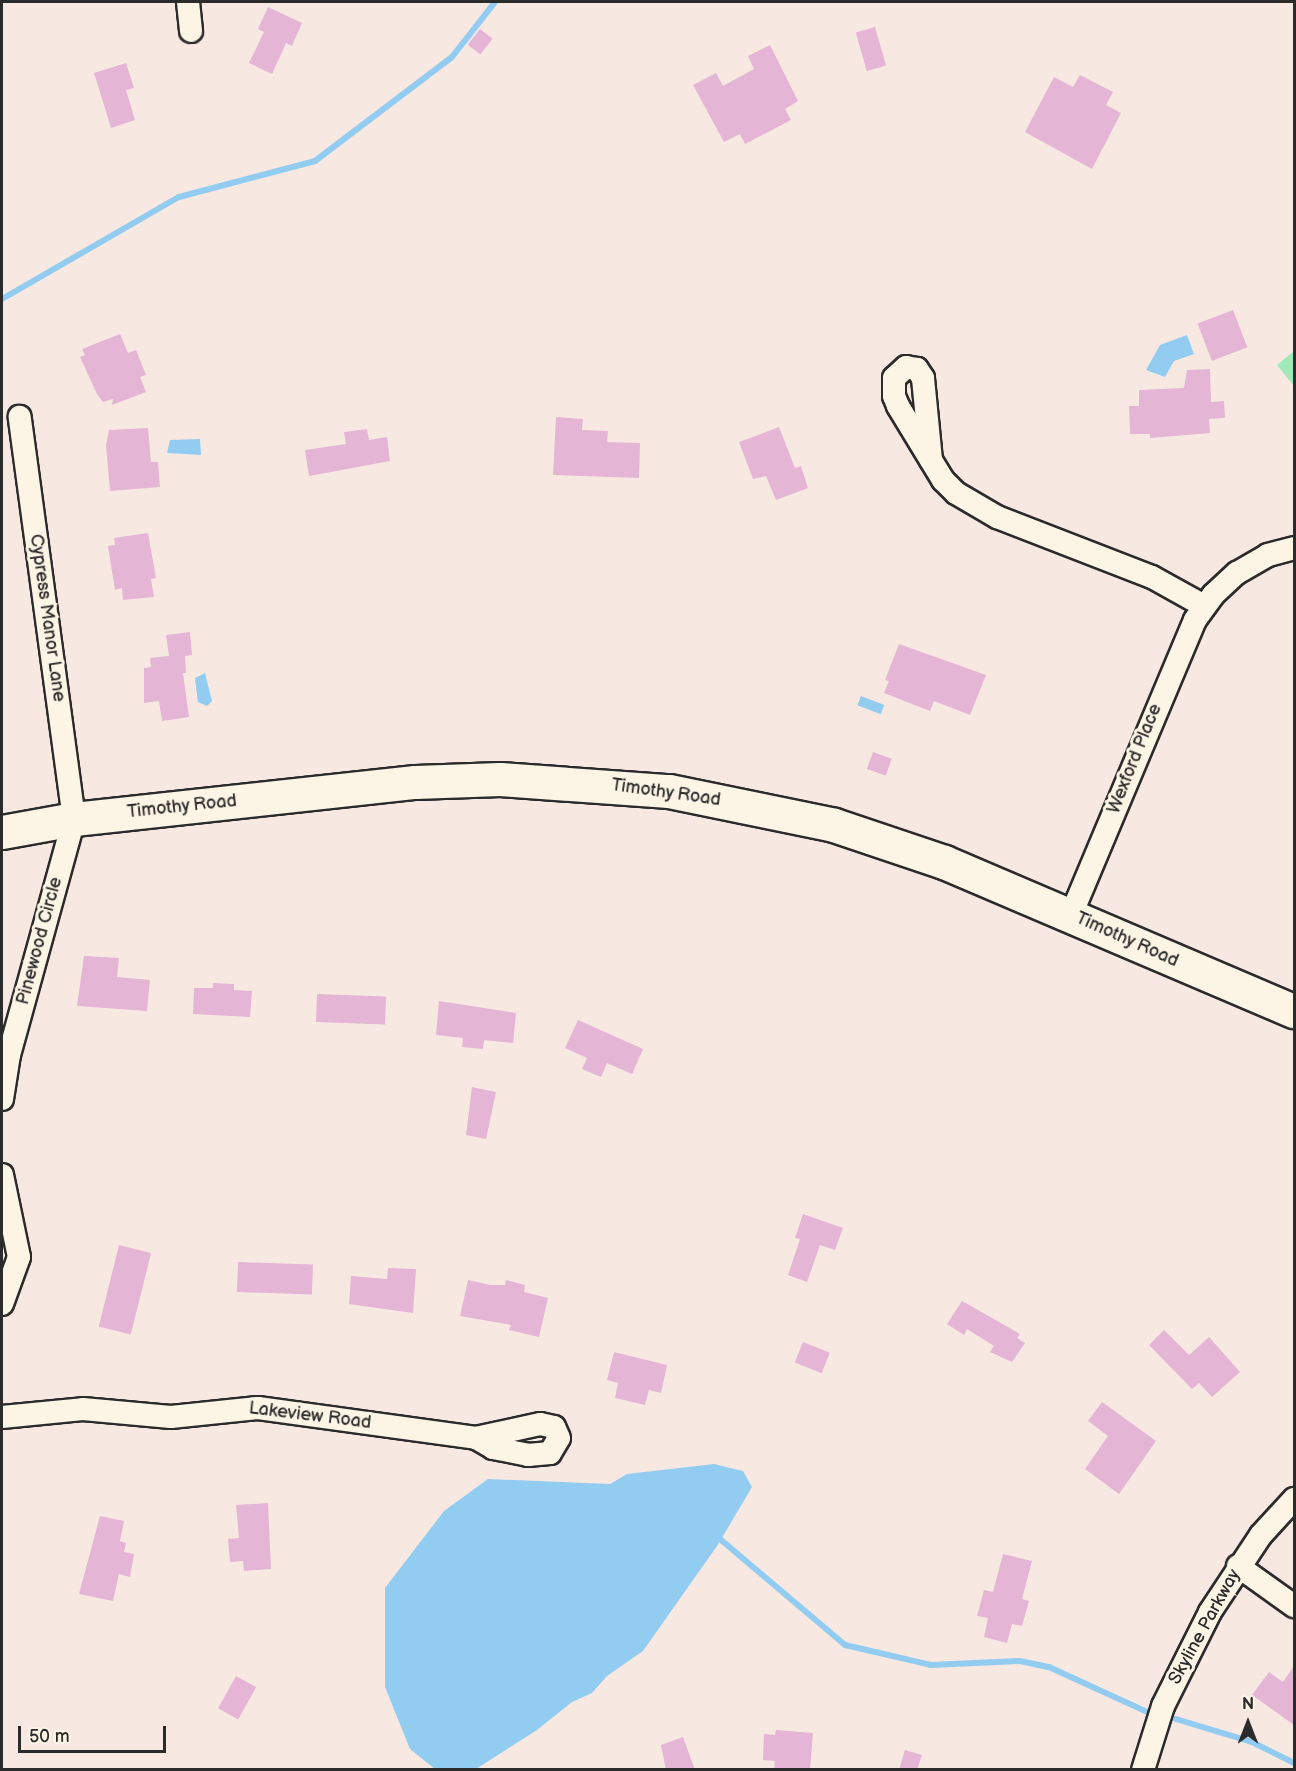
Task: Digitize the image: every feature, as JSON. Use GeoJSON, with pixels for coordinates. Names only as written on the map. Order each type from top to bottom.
{"type":"FeatureCollection","features":[{"type":"Feature","properties":{"kind":"main road","name":"Timothy Road"},"geometry":{"type":"LineString","coordinates":[[2,832],[74,819],[415,782],[500,779],[596,783],[737,803],[834,825],[944,862],[1294,1011]]}},
{"type":"Feature","properties":{"kind":"street"},"geometry":{"type":"LineString","coordinates":[[188,2],[191,31]]}},
{"type":"Feature","properties":{"kind":"street","name":"Cypress Manor Lane"},"geometry":{"type":"LineString","coordinates":[[20,417],[74,819]]}},
{"type":"Feature","properties":{"kind":"street"},"geometry":{"type":"LineString","coordinates":[[931,460],[943,480],[973,504],[1043,537],[1152,577],[1204,606]]}},
{"type":"Feature","properties":{"kind":"street","name":"Wexford Place"},"geometry":{"type":"LineString","coordinates":[[1071,915],[1186,636],[1204,606],[1251,563],[1294,548]]}},
{"type":"Feature","properties":{"kind":"street","name":"Pinewood Circle"},"geometry":{"type":"LineString","coordinates":[[2,1099],[9,1055],[74,819]]}},
{"type":"Feature","properties":{"kind":"street"},"geometry":{"type":"LineString","coordinates":[[2,1175],[19,1257],[2,1304]]}},
{"type":"Feature","properties":{"kind":"street","name":"Lakeview Road"},"geometry":{"type":"LineString","coordinates":[[2,1417],[83,1409],[171,1418],[258,1408],[476,1438]]}},
{"type":"Feature","properties":{"kind":"street","name":"Skyline Parkway"},"geometry":{"type":"LineString","coordinates":[[1143,1770],[1163,1706],[1210,1612],[1238,1566],[1294,1499]]}},
{"type":"Feature","properties":{"kind":"street"},"geometry":{"type":"LineString","coordinates":[[1238,1566],[1294,1606]]}},
{"type":"Feature","properties":{"kind":"green space"},"geometry":{"type":"Polygon","coordinates":[[[1294,351],[1294,386],[1277,365],[1294,351]]]}},
{"type":"Feature","properties":{"kind":"water"},"geometry":{"type":"Polygon","coordinates":[[[1187,335],[1194,354],[1174,361],[1165,377],[1146,370],[1160,345],[1187,335]]]}},
{"type":"Feature","properties":{"kind":"water"},"geometry":{"type":"Polygon","coordinates":[[[200,439],[201,455],[167,453],[170,440],[200,439]]]}},
{"type":"Feature","properties":{"kind":"water"},"geometry":{"type":"Polygon","coordinates":[[[205,673],[212,701],[207,706],[198,702],[195,678],[205,673]]]}},
{"type":"Feature","properties":{"kind":"water"},"geometry":{"type":"Polygon","coordinates":[[[861,696],[884,705],[881,714],[857,705],[861,696]]]}},
{"type":"Feature","properties":{"kind":"water"},"geometry":{"type":"Polygon","coordinates":[[[714,1464],[743,1471],[752,1487],[717,1546],[643,1651],[607,1676],[592,1693],[572,1702],[537,1730],[476,1769],[435,1769],[410,1749],[385,1687],[385,1588],[444,1511],[488,1479],[610,1484],[627,1474],[714,1464]]]}},
{"type":"Feature","properties":{"kind":"building"},"geometry":{"type":"Polygon","coordinates":[[[268,7],[302,23],[292,46],[286,43],[272,74],[249,63],[264,32],[258,29],[268,7]]]}},
{"type":"Feature","properties":{"kind":"building"},"geometry":{"type":"Polygon","coordinates":[[[875,27],[886,65],[867,71],[856,33],[875,27]]]}},
{"type":"Feature","properties":{"kind":"building"},"geometry":{"type":"Polygon","coordinates":[[[480,29],[493,39],[480,55],[468,45],[480,29]]]}},
{"type":"Feature","properties":{"kind":"building"},"geometry":{"type":"Polygon","coordinates":[[[770,45],[798,101],[785,109],[791,120],[745,144],[740,134],[724,142],[693,85],[716,73],[723,86],[754,69],[748,56],[770,45]]]}},
{"type":"Feature","properties":{"kind":"building"},"geometry":{"type":"Polygon","coordinates":[[[126,63],[134,88],[126,90],[135,120],[111,128],[94,73],[126,63]]]}},
{"type":"Feature","properties":{"kind":"building"},"geometry":{"type":"Polygon","coordinates":[[[1080,75],[1113,92],[1106,105],[1121,113],[1092,169],[1025,132],[1054,77],[1073,87],[1080,75]]]}},
{"type":"Feature","properties":{"kind":"building"},"geometry":{"type":"Polygon","coordinates":[[[1233,310],[1247,347],[1212,361],[1198,324],[1233,310]]]}},
{"type":"Feature","properties":{"kind":"building"},"geometry":{"type":"Polygon","coordinates":[[[120,334],[128,353],[136,350],[146,375],[140,377],[146,392],[112,405],[113,399],[103,402],[97,394],[80,357],[85,355],[82,349],[120,334]]]}},
{"type":"Feature","properties":{"kind":"building"},"geometry":{"type":"Polygon","coordinates":[[[1210,369],[1211,402],[1224,401],[1225,418],[1209,419],[1210,433],[1150,438],[1150,434],[1130,434],[1129,406],[1139,406],[1139,390],[1184,388],[1187,370],[1210,369]]]}},
{"type":"Feature","properties":{"kind":"building"},"geometry":{"type":"Polygon","coordinates":[[[556,417],[583,419],[582,430],[608,431],[607,442],[640,443],[639,478],[553,475],[556,417]]]}},
{"type":"Feature","properties":{"kind":"building"},"geometry":{"type":"Polygon","coordinates":[[[779,427],[795,468],[801,466],[808,488],[776,500],[766,476],[753,479],[739,442],[779,427]]]}},
{"type":"Feature","properties":{"kind":"building"},"geometry":{"type":"Polygon","coordinates":[[[148,428],[151,462],[158,462],[160,487],[110,491],[106,445],[109,430],[148,428]]]}},
{"type":"Feature","properties":{"kind":"building"},"geometry":{"type":"Polygon","coordinates":[[[367,429],[369,440],[387,437],[390,461],[309,476],[305,450],[346,444],[344,432],[367,429]]]}},
{"type":"Feature","properties":{"kind":"building"},"geometry":{"type":"Polygon","coordinates":[[[148,533],[156,578],[151,579],[154,597],[123,600],[122,588],[115,590],[108,546],[115,545],[114,538],[148,533]]]}},
{"type":"Feature","properties":{"kind":"building"},"geometry":{"type":"Polygon","coordinates":[[[190,632],[192,655],[185,656],[186,673],[183,673],[189,717],[162,721],[159,701],[144,703],[144,668],[151,667],[150,658],[169,656],[166,635],[190,632]]]}},
{"type":"Feature","properties":{"kind":"building"},"geometry":{"type":"Polygon","coordinates":[[[899,644],[986,675],[970,715],[934,701],[930,711],[884,693],[889,681],[885,680],[899,644]]]}},
{"type":"Feature","properties":{"kind":"building"},"geometry":{"type":"Polygon","coordinates":[[[873,752],[892,759],[886,776],[867,769],[873,752]]]}},
{"type":"Feature","properties":{"kind":"building"},"geometry":{"type":"Polygon","coordinates":[[[84,956],[119,958],[117,977],[150,980],[147,1011],[77,1006],[84,956]]]}},
{"type":"Feature","properties":{"kind":"building"},"geometry":{"type":"Polygon","coordinates":[[[213,983],[234,984],[234,990],[252,991],[250,1017],[193,1014],[194,988],[213,988],[213,983]]]}},
{"type":"Feature","properties":{"kind":"building"},"geometry":{"type":"Polygon","coordinates":[[[317,994],[386,996],[385,1024],[316,1022],[317,994]]]}},
{"type":"Feature","properties":{"kind":"building"},"geometry":{"type":"Polygon","coordinates":[[[439,1001],[516,1013],[513,1043],[484,1040],[483,1049],[462,1047],[463,1038],[436,1035],[439,1001]]]}},
{"type":"Feature","properties":{"kind":"building"},"geometry":{"type":"Polygon","coordinates":[[[578,1020],[643,1049],[632,1074],[607,1063],[601,1077],[582,1069],[587,1058],[565,1048],[578,1020]]]}},
{"type":"Feature","properties":{"kind":"building"},"geometry":{"type":"Polygon","coordinates":[[[472,1087],[496,1092],[486,1139],[466,1135],[472,1087]]]}},
{"type":"Feature","properties":{"kind":"building"},"geometry":{"type":"Polygon","coordinates":[[[803,1214],[843,1228],[835,1250],[820,1245],[807,1282],[788,1275],[800,1239],[795,1238],[803,1214]]]}},
{"type":"Feature","properties":{"kind":"building"},"geometry":{"type":"Polygon","coordinates":[[[119,1245],[151,1253],[131,1334],[99,1327],[119,1245]]]}},
{"type":"Feature","properties":{"kind":"building"},"geometry":{"type":"Polygon","coordinates":[[[238,1262],[313,1265],[312,1295],[237,1292],[238,1262]]]}},
{"type":"Feature","properties":{"kind":"building"},"geometry":{"type":"Polygon","coordinates":[[[388,1268],[416,1269],[413,1313],[349,1304],[351,1276],[387,1279],[388,1268]]]}},
{"type":"Feature","properties":{"kind":"building"},"geometry":{"type":"Polygon","coordinates":[[[468,1280],[490,1285],[505,1285],[506,1280],[525,1285],[524,1292],[548,1298],[539,1337],[509,1330],[511,1325],[460,1316],[468,1280]]]}},
{"type":"Feature","properties":{"kind":"building"},"geometry":{"type":"Polygon","coordinates":[[[962,1301],[1020,1334],[1017,1338],[1025,1343],[1012,1362],[990,1352],[994,1346],[967,1329],[964,1335],[947,1324],[962,1301]]]}},
{"type":"Feature","properties":{"kind":"building"},"geometry":{"type":"Polygon","coordinates":[[[1164,1330],[1189,1355],[1209,1337],[1240,1372],[1212,1397],[1199,1383],[1192,1389],[1149,1345],[1164,1330]]]}},
{"type":"Feature","properties":{"kind":"building"},"geometry":{"type":"Polygon","coordinates":[[[803,1342],[830,1353],[822,1373],[795,1362],[803,1342]]]}},
{"type":"Feature","properties":{"kind":"building"},"geometry":{"type":"Polygon","coordinates":[[[614,1352],[667,1365],[661,1393],[649,1390],[645,1405],[615,1398],[618,1383],[607,1380],[614,1352]]]}},
{"type":"Feature","properties":{"kind":"building"},"geometry":{"type":"Polygon","coordinates":[[[1102,1402],[1156,1441],[1119,1494],[1085,1469],[1108,1436],[1088,1421],[1102,1402]]]}},
{"type":"Feature","properties":{"kind":"building"},"geometry":{"type":"Polygon","coordinates":[[[268,1503],[271,1569],[244,1571],[243,1561],[230,1562],[228,1539],[239,1538],[236,1505],[268,1503]]]}},
{"type":"Feature","properties":{"kind":"building"},"geometry":{"type":"Polygon","coordinates":[[[100,1516],[124,1521],[120,1541],[126,1543],[124,1552],[134,1554],[130,1577],[119,1574],[113,1601],[79,1594],[100,1516]]]}},
{"type":"Feature","properties":{"kind":"building"},"geometry":{"type":"Polygon","coordinates":[[[1003,1554],[1032,1561],[1022,1599],[1029,1601],[1022,1626],[1012,1624],[1007,1643],[984,1637],[988,1618],[977,1616],[984,1590],[993,1592],[1003,1554]]]}},
{"type":"Feature","properties":{"kind":"building"},"geometry":{"type":"Polygon","coordinates":[[[1294,1666],[1294,1725],[1252,1695],[1269,1672],[1283,1682],[1294,1666]]]}},
{"type":"Feature","properties":{"kind":"building"},"geometry":{"type":"Polygon","coordinates":[[[236,1676],[256,1687],[238,1720],[218,1708],[236,1676]]]}},
{"type":"Feature","properties":{"kind":"building"},"geometry":{"type":"Polygon","coordinates":[[[776,1730],[813,1733],[810,1770],[774,1770],[775,1761],[763,1760],[764,1734],[775,1735],[776,1730]]]}},
{"type":"Feature","properties":{"kind":"building"},"geometry":{"type":"Polygon","coordinates":[[[683,1737],[695,1770],[666,1770],[661,1745],[683,1737]]]}},
{"type":"Feature","properties":{"kind":"building"},"geometry":{"type":"Polygon","coordinates":[[[905,1750],[922,1755],[917,1770],[899,1770],[905,1750]]]}},
{"type":"Feature","properties":{"kind":"waterway"},"geometry":{"type":"LineString","coordinates":[[2,299],[179,197],[315,161],[452,57],[495,2]]}},
{"type":"Feature","properties":{"kind":"waterway"},"geometry":{"type":"LineString","coordinates":[[720,1539],[845,1645],[931,1665],[1020,1661],[1049,1667],[1145,1711]]}},
{"type":"Feature","properties":{"kind":"waterway"},"geometry":{"type":"LineString","coordinates":[[1176,1719],[1252,1742],[1294,1763]]}}]}
